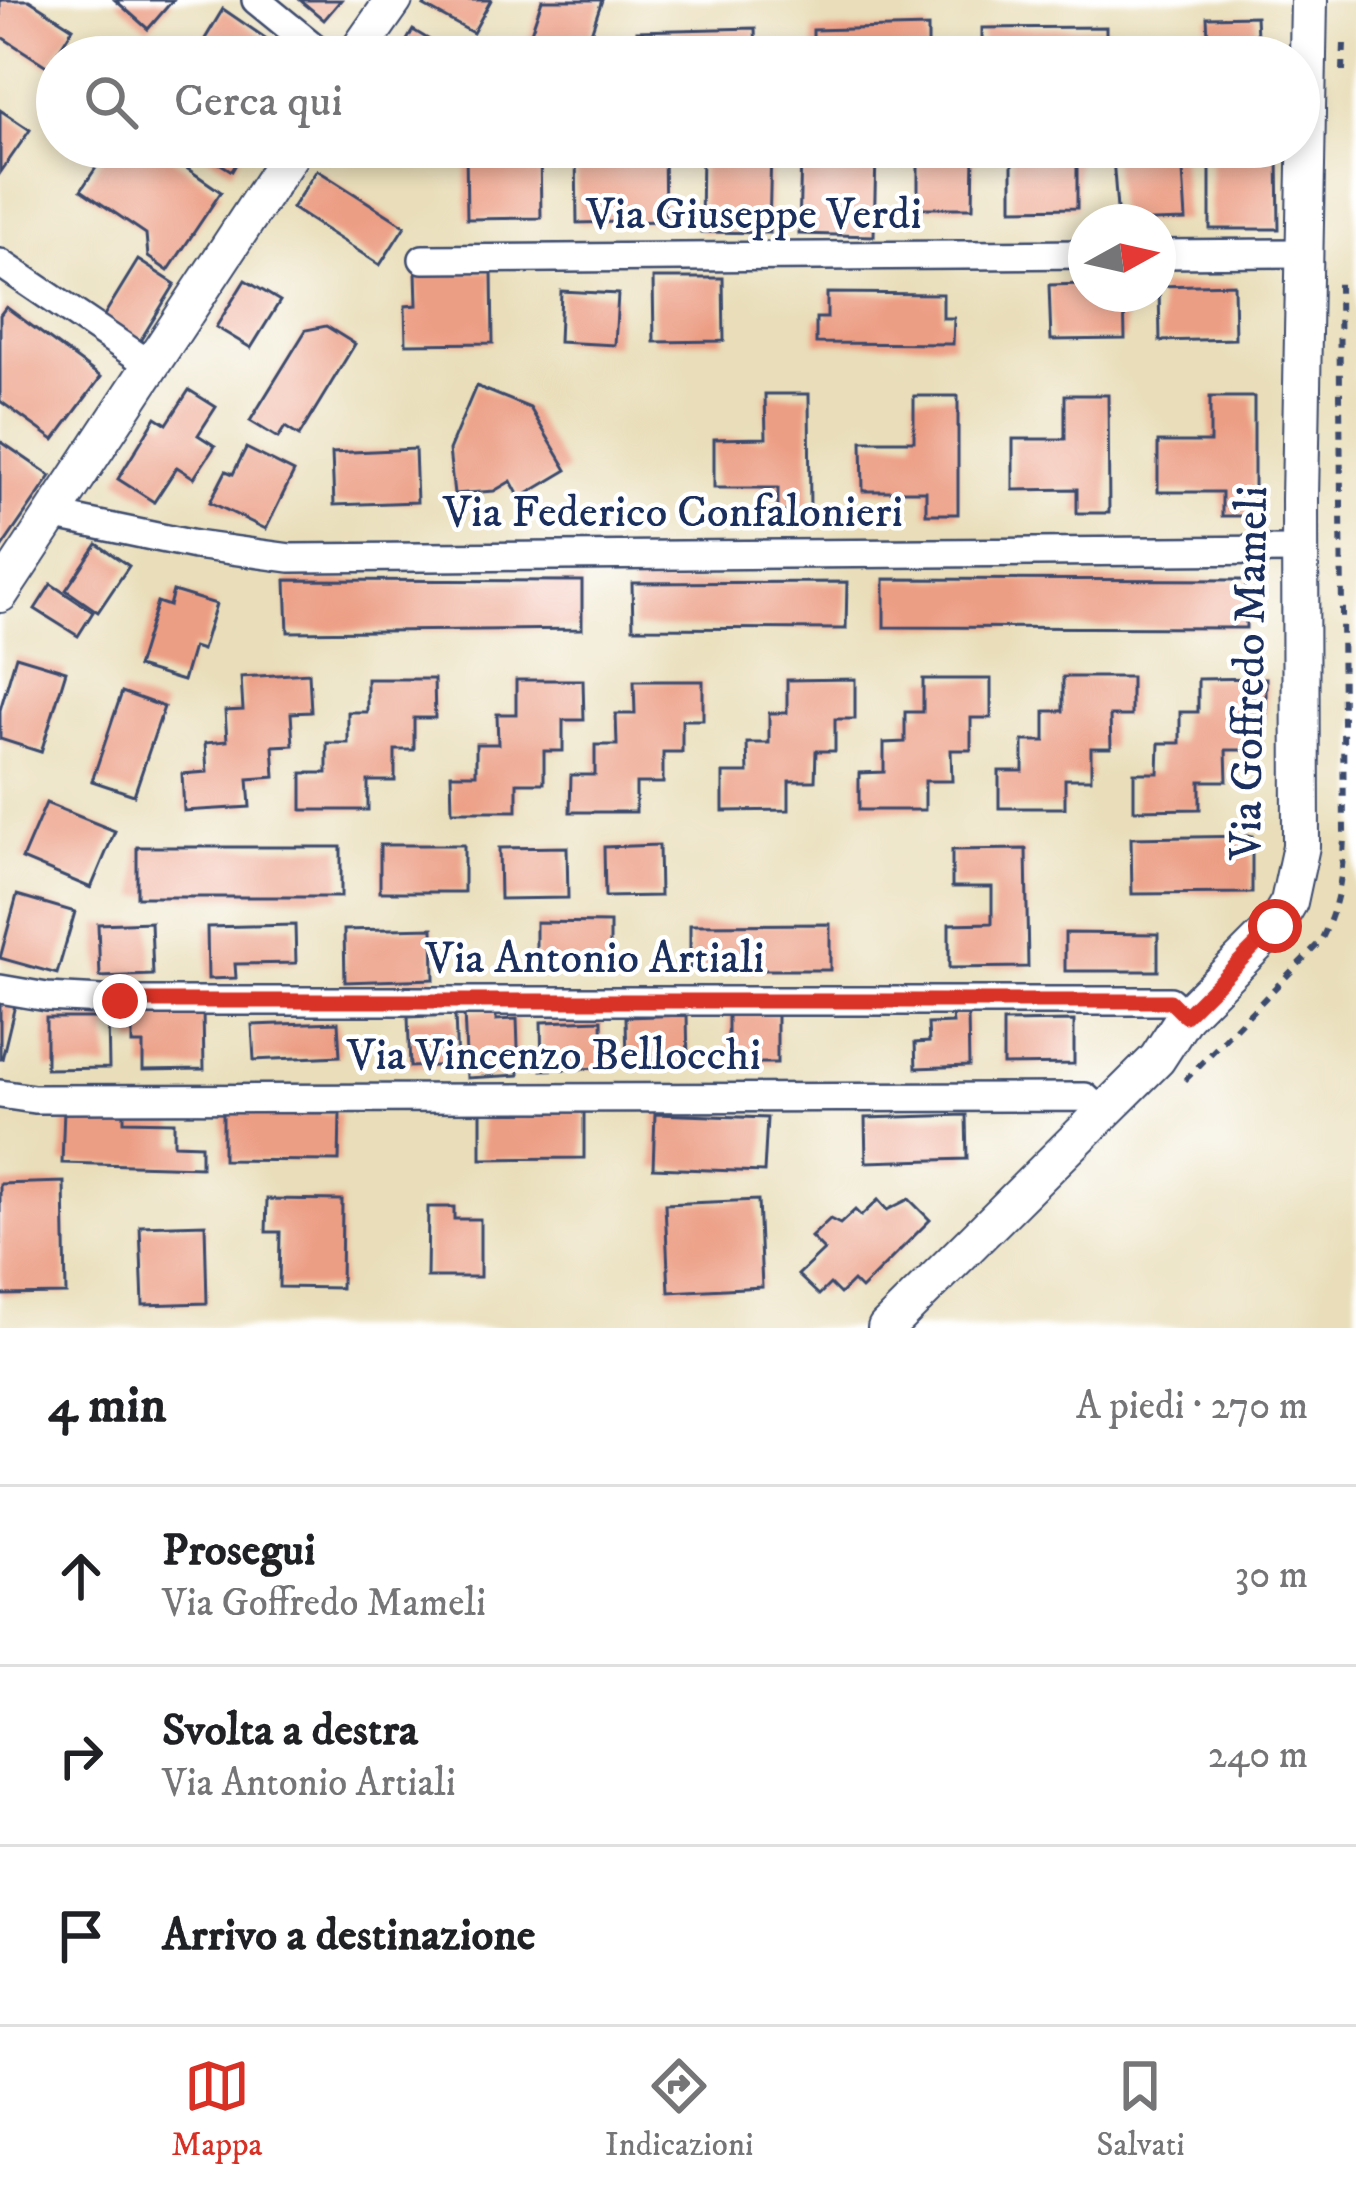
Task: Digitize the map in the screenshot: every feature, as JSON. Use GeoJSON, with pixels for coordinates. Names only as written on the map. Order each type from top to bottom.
{"type":"FeatureCollection","features":[{"type":"Feature","properties":{"kind":"street"},"geometry":{"type":"LineString","coordinates":[[256,0],[300,36]]}},
{"type":"Feature","properties":{"kind":"street"},"geometry":{"type":"LineString","coordinates":[[369,36],[394,0]]}},
{"type":"Feature","properties":{"kind":"street","name":"Via Goffredo Mameli"},"geometry":{"type":"LineString","coordinates":[[1309,36],[1310,0]]}},
{"type":"Feature","properties":{"kind":"street"},"geometry":{"type":"LineString","coordinates":[[0,593],[281,168]]}},
{"type":"Feature","properties":{"kind":"street","name":"Via Goffredo Mameli"},"geometry":{"type":"LineString","coordinates":[[886,1328],[1157,1059],[1185,1016],[1275,926],[1289,902],[1301,846],[1305,168]]}},
{"type":"Feature","properties":{"kind":"street"},"geometry":{"type":"LineString","coordinates":[[1176,254],[1303,253]]}},
{"type":"Feature","properties":{"kind":"street","name":"Via Giuseppe Verdi"},"geometry":{"type":"LineString","coordinates":[[423,259],[1068,254]]}},
{"type":"Feature","properties":{"kind":"street"},"geometry":{"type":"LineString","coordinates":[[0,263],[149,364]]}},
{"type":"Feature","properties":{"kind":"street","name":"Via Federico Confalonieri"},"geometry":{"type":"LineString","coordinates":[[51,515],[195,545],[290,558],[1300,550]]}},
{"type":"Feature","properties":{"kind":"street","name":"Via Antonio Artiali"},"geometry":{"type":"LineString","coordinates":[[0,989],[120,1001],[1170,1001],[1185,1016]]}},
{"type":"Feature","properties":{"kind":"street","name":"Via Vincenzo Bellocchi"},"geometry":{"type":"LineString","coordinates":[[0,1094],[34,1099],[1084,1097],[1102,1113]]}},
{"type":"Feature","properties":{"kind":"path"},"geometry":{"type":"LineString","coordinates":[[1343,79],[1344,38]]}},
{"type":"Feature","properties":{"kind":"path"},"geometry":{"type":"LineString","coordinates":[[1182,1083],[1320,942],[1341,879],[1339,280]]}},
{"type":"Feature","properties":{"kind":"building"},"geometry":{"type":"Polygon","coordinates":[[[0,0],[29,0],[73,28],[68,36],[36,36],[36,59],[0,36],[0,0]]]}},
{"type":"Feature","properties":{"kind":"building"},"geometry":{"type":"Polygon","coordinates":[[[115,0],[173,0],[148,29],[115,0]]]}},
{"type":"Feature","properties":{"kind":"building"},"geometry":{"type":"Polygon","coordinates":[[[300,0],[341,0],[324,20],[300,0]]]}},
{"type":"Feature","properties":{"kind":"building"},"geometry":{"type":"Polygon","coordinates":[[[428,0],[491,0],[473,33],[424,6],[428,0]]]}},
{"type":"Feature","properties":{"kind":"building"},"geometry":{"type":"Polygon","coordinates":[[[542,0],[602,0],[590,36],[530,36],[542,0]]]}},
{"type":"Feature","properties":{"kind":"building"},"geometry":{"type":"Polygon","coordinates":[[[223,9],[262,36],[207,36],[223,9]]]}},
{"type":"Feature","properties":{"kind":"building"},"geometry":{"type":"Polygon","coordinates":[[[1256,16],[1257,36],[1208,36],[1207,17],[1256,16]]]}},
{"type":"Feature","properties":{"kind":"building"},"geometry":{"type":"Polygon","coordinates":[[[928,27],[928,36],[813,36],[813,30],[928,27]]]}},
{"type":"Feature","properties":{"kind":"building"},"geometry":{"type":"Polygon","coordinates":[[[1106,27],[1106,36],[982,36],[982,28],[1106,27]]]}},
{"type":"Feature","properties":{"kind":"building"},"geometry":{"type":"Polygon","coordinates":[[[755,28],[755,36],[637,36],[637,31],[755,28]]]}},
{"type":"Feature","properties":{"kind":"building"},"geometry":{"type":"Polygon","coordinates":[[[0,110],[30,130],[0,173],[0,110]]]}},
{"type":"Feature","properties":{"kind":"building"},"geometry":{"type":"Polygon","coordinates":[[[96,168],[186,168],[221,192],[168,271],[148,257],[146,234],[81,190],[96,168]]]}},
{"type":"Feature","properties":{"kind":"building"},"geometry":{"type":"Polygon","coordinates":[[[466,168],[540,168],[541,218],[467,219],[466,168]]]}},
{"type":"Feature","properties":{"kind":"building"},"geometry":{"type":"Polygon","coordinates":[[[576,168],[664,168],[665,221],[577,223],[576,168]]]}},
{"type":"Feature","properties":{"kind":"building"},"geometry":{"type":"Polygon","coordinates":[[[702,168],[771,168],[769,233],[701,232],[702,168]]]}},
{"type":"Feature","properties":{"kind":"building"},"geometry":{"type":"Polygon","coordinates":[[[801,168],[876,168],[874,236],[799,234],[801,168]]]}},
{"type":"Feature","properties":{"kind":"building"},"geometry":{"type":"Polygon","coordinates":[[[918,168],[974,168],[973,208],[918,208],[918,168]]]}},
{"type":"Feature","properties":{"kind":"building"},"geometry":{"type":"Polygon","coordinates":[[[1012,168],[1077,168],[1077,204],[1068,204],[1068,208],[1012,209],[1012,168]]]}},
{"type":"Feature","properties":{"kind":"building"},"geometry":{"type":"Polygon","coordinates":[[[1114,168],[1183,168],[1186,220],[1176,220],[1176,204],[1117,204],[1114,168]]]}},
{"type":"Feature","properties":{"kind":"building"},"geometry":{"type":"Polygon","coordinates":[[[1210,168],[1278,168],[1279,229],[1210,229],[1210,168]]]}},
{"type":"Feature","properties":{"kind":"building"},"geometry":{"type":"Polygon","coordinates":[[[317,170],[405,226],[380,265],[292,208],[317,170]]]}},
{"type":"Feature","properties":{"kind":"building"},"geometry":{"type":"Polygon","coordinates":[[[138,260],[175,284],[140,341],[103,317],[138,260]]]}},
{"type":"Feature","properties":{"kind":"building"},"geometry":{"type":"Polygon","coordinates":[[[492,271],[493,343],[406,344],[405,306],[417,305],[416,272],[492,271]]]}},
{"type":"Feature","properties":{"kind":"building"},"geometry":{"type":"Polygon","coordinates":[[[653,278],[723,278],[724,341],[654,342],[653,278]]]}},
{"type":"Feature","properties":{"kind":"building"},"geometry":{"type":"Polygon","coordinates":[[[245,280],[280,301],[251,348],[216,327],[245,280]]]}},
{"type":"Feature","properties":{"kind":"building"},"geometry":{"type":"Polygon","coordinates":[[[1068,284],[1068,312],[1124,312],[1125,339],[1051,340],[1049,285],[1068,284]]]}},
{"type":"Feature","properties":{"kind":"building"},"geometry":{"type":"Polygon","coordinates":[[[1234,284],[1235,339],[1160,341],[1159,312],[1176,312],[1176,286],[1234,284]]]}},
{"type":"Feature","properties":{"kind":"building"},"geometry":{"type":"Polygon","coordinates":[[[561,291],[618,294],[615,345],[559,342],[561,291]]]}},
{"type":"Feature","properties":{"kind":"building"},"geometry":{"type":"Polygon","coordinates":[[[827,293],[943,294],[943,318],[954,318],[953,344],[816,343],[816,318],[827,318],[827,293]]]}},
{"type":"Feature","properties":{"kind":"building"},"geometry":{"type":"Polygon","coordinates":[[[6,307],[101,377],[54,440],[0,401],[0,315],[6,307]]]}},
{"type":"Feature","properties":{"kind":"building"},"geometry":{"type":"Polygon","coordinates":[[[326,326],[355,344],[299,436],[285,427],[278,438],[250,421],[306,330],[326,326]]]}},
{"type":"Feature","properties":{"kind":"building"},"geometry":{"type":"Polygon","coordinates":[[[476,386],[530,408],[567,470],[520,498],[511,481],[494,491],[454,494],[449,450],[476,386]]]}},
{"type":"Feature","properties":{"kind":"building"},"geometry":{"type":"Polygon","coordinates":[[[189,390],[216,407],[198,435],[215,446],[194,478],[177,467],[154,502],[118,479],[156,417],[167,424],[189,390]]]}},
{"type":"Feature","properties":{"kind":"building"},"geometry":{"type":"Polygon","coordinates":[[[765,394],[809,394],[810,512],[778,512],[778,488],[714,488],[714,439],[766,438],[765,394]]]}},
{"type":"Feature","properties":{"kind":"building"},"geometry":{"type":"Polygon","coordinates":[[[1065,395],[1108,395],[1109,513],[1077,513],[1077,489],[1013,490],[1013,439],[1065,439],[1065,395]]]}},
{"type":"Feature","properties":{"kind":"building"},"geometry":{"type":"Polygon","coordinates":[[[914,396],[958,396],[958,514],[926,514],[926,491],[863,491],[862,441],[914,441],[914,396]]]}},
{"type":"Feature","properties":{"kind":"building"},"geometry":{"type":"Polygon","coordinates":[[[1210,397],[1254,397],[1254,516],[1222,516],[1222,492],[1158,492],[1158,442],[1210,442],[1210,397]]]}},
{"type":"Feature","properties":{"kind":"building"},"geometry":{"type":"Polygon","coordinates":[[[0,441],[51,476],[0,550],[0,441]]]}},
{"type":"Feature","properties":{"kind":"building"},"geometry":{"type":"Polygon","coordinates":[[[246,448],[294,472],[266,529],[210,502],[226,471],[233,474],[246,448]]]}},
{"type":"Feature","properties":{"kind":"building"},"geometry":{"type":"Polygon","coordinates":[[[415,449],[417,502],[334,505],[332,453],[415,449]]]}},
{"type":"Feature","properties":{"kind":"building"},"geometry":{"type":"Polygon","coordinates":[[[97,544],[129,566],[98,612],[66,590],[97,544]]]}},
{"type":"Feature","properties":{"kind":"building"},"geometry":{"type":"Polygon","coordinates":[[[884,579],[1246,580],[1246,628],[884,627],[884,579]]]}},
{"type":"Feature","properties":{"kind":"building"},"geometry":{"type":"Polygon","coordinates":[[[286,580],[582,581],[582,629],[288,632],[286,580]]]}},
{"type":"Feature","properties":{"kind":"building"},"geometry":{"type":"Polygon","coordinates":[[[847,582],[846,629],[633,628],[632,583],[847,582]]]}},
{"type":"Feature","properties":{"kind":"building"},"geometry":{"type":"Polygon","coordinates":[[[51,584],[93,612],[78,636],[35,609],[51,584]]]}},
{"type":"Feature","properties":{"kind":"building"},"geometry":{"type":"Polygon","coordinates":[[[173,591],[216,604],[202,650],[193,647],[183,681],[137,667],[157,602],[169,606],[173,591]]]}},
{"type":"Feature","properties":{"kind":"building"},"geometry":{"type":"Polygon","coordinates":[[[16,656],[66,671],[41,752],[0,739],[0,710],[16,656]]]}},
{"type":"Feature","properties":{"kind":"building"},"geometry":{"type":"Polygon","coordinates":[[[309,673],[311,712],[291,713],[293,745],[273,746],[275,777],[248,779],[250,807],[184,811],[182,774],[207,772],[205,743],[227,741],[225,711],[243,710],[241,677],[309,673]]]}},
{"type":"Feature","properties":{"kind":"building"},"geometry":{"type":"Polygon","coordinates":[[[1063,677],[1131,677],[1131,716],[1110,716],[1111,748],[1091,748],[1091,779],[1065,779],[1065,808],[999,808],[999,771],[1023,771],[1023,741],[1045,741],[1045,711],[1063,711],[1063,677]]]}},
{"type":"Feature","properties":{"kind":"building"},"geometry":{"type":"Polygon","coordinates":[[[1266,678],[1266,718],[1246,718],[1246,750],[1226,750],[1227,781],[1200,781],[1200,809],[1134,810],[1134,773],[1158,773],[1159,743],[1180,743],[1180,712],[1198,712],[1198,679],[1266,678]]]}},
{"type":"Feature","properties":{"kind":"building"},"geometry":{"type":"Polygon","coordinates":[[[367,679],[434,679],[435,718],[414,718],[414,750],[395,750],[395,781],[368,781],[368,810],[302,810],[302,773],[327,773],[327,743],[348,743],[348,712],[367,712],[367,679]]]}},
{"type":"Feature","properties":{"kind":"building"},"geometry":{"type":"Polygon","coordinates":[[[855,679],[855,719],[835,719],[835,751],[816,751],[815,781],[789,781],[789,810],[723,811],[723,773],[748,773],[747,743],[769,743],[769,713],[787,713],[787,680],[855,679]]]}},
{"type":"Feature","properties":{"kind":"building"},"geometry":{"type":"Polygon","coordinates":[[[923,679],[991,679],[991,718],[971,718],[971,750],[951,750],[952,781],[925,781],[925,810],[859,810],[859,773],[884,772],[884,743],[905,742],[905,712],[923,712],[923,679]]]}},
{"type":"Feature","properties":{"kind":"building"},"geometry":{"type":"Polygon","coordinates":[[[516,680],[583,680],[584,720],[563,720],[563,751],[544,751],[544,783],[517,783],[517,811],[452,811],[451,774],[476,774],[476,744],[498,744],[497,714],[516,714],[516,680]]]}},
{"type":"Feature","properties":{"kind":"building"},"geometry":{"type":"Polygon","coordinates":[[[634,681],[703,681],[703,720],[682,720],[682,752],[663,752],[663,783],[636,783],[636,812],[570,812],[571,775],[595,775],[595,745],[617,745],[616,714],[635,714],[634,681]]]}},
{"type":"Feature","properties":{"kind":"building"},"geometry":{"type":"Polygon","coordinates":[[[122,692],[164,707],[134,795],[92,781],[122,692]]]}},
{"type":"Feature","properties":{"kind":"building"},"geometry":{"type":"Polygon","coordinates":[[[46,803],[115,831],[91,888],[22,859],[46,803]]]}},
{"type":"Feature","properties":{"kind":"building"},"geometry":{"type":"Polygon","coordinates":[[[1252,836],[1252,893],[1132,894],[1131,838],[1252,836]]]}},
{"type":"Feature","properties":{"kind":"building"},"geometry":{"type":"Polygon","coordinates":[[[380,845],[464,845],[464,892],[380,892],[380,845]]]}},
{"type":"Feature","properties":{"kind":"building"},"geometry":{"type":"Polygon","coordinates":[[[659,845],[660,896],[605,897],[604,847],[659,845]]]}},
{"type":"Feature","properties":{"kind":"building"},"geometry":{"type":"Polygon","coordinates":[[[137,847],[341,847],[341,897],[137,897],[137,847]]]}},
{"type":"Feature","properties":{"kind":"building"},"geometry":{"type":"Polygon","coordinates":[[[567,847],[568,898],[500,899],[499,848],[567,847]]]}},
{"type":"Feature","properties":{"kind":"building"},"geometry":{"type":"Polygon","coordinates":[[[1026,849],[1028,967],[949,968],[949,924],[992,923],[992,887],[952,887],[952,850],[1026,849]]]}},
{"type":"Feature","properties":{"kind":"building"},"geometry":{"type":"Polygon","coordinates":[[[17,895],[75,912],[57,974],[0,958],[17,895]]]}},
{"type":"Feature","properties":{"kind":"building"},"geometry":{"type":"Polygon","coordinates":[[[151,922],[153,975],[100,977],[98,924],[151,922]]]}},
{"type":"Feature","properties":{"kind":"building"},"geometry":{"type":"Polygon","coordinates":[[[536,922],[610,923],[610,968],[536,967],[536,922]]]}},
{"type":"Feature","properties":{"kind":"building"},"geometry":{"type":"Polygon","coordinates":[[[830,924],[830,970],[690,970],[690,925],[830,924]]]}},
{"type":"Feature","properties":{"kind":"building"},"geometry":{"type":"Polygon","coordinates":[[[295,925],[296,963],[235,964],[236,978],[208,979],[207,927],[295,925]]]}},
{"type":"Feature","properties":{"kind":"building"},"geometry":{"type":"Polygon","coordinates":[[[433,928],[434,979],[345,982],[344,930],[433,928]]]}},
{"type":"Feature","properties":{"kind":"building"},"geometry":{"type":"Polygon","coordinates":[[[1065,933],[1158,934],[1158,971],[1065,971],[1065,933]]]}},
{"type":"Feature","properties":{"kind":"building"},"geometry":{"type":"Polygon","coordinates":[[[0,1002],[15,1005],[2,1059],[0,1059],[0,1002]]]}},
{"type":"Feature","properties":{"kind":"building"},"geometry":{"type":"Polygon","coordinates":[[[203,1010],[204,1069],[143,1070],[143,1044],[132,1044],[132,1012],[203,1010]]]}},
{"type":"Feature","properties":{"kind":"building"},"geometry":{"type":"Polygon","coordinates":[[[496,1010],[496,1020],[517,1019],[519,1075],[467,1078],[464,1012],[496,1010]]]}},
{"type":"Feature","properties":{"kind":"building"},"geometry":{"type":"Polygon","coordinates":[[[728,1014],[777,1014],[777,1063],[728,1063],[728,1014]]]}},
{"type":"Feature","properties":{"kind":"building"},"geometry":{"type":"Polygon","coordinates":[[[455,1015],[457,1065],[410,1067],[408,1017],[455,1015]]]}},
{"type":"Feature","properties":{"kind":"building"},"geometry":{"type":"Polygon","coordinates":[[[687,1015],[688,1064],[627,1065],[626,1017],[687,1015]]]}},
{"type":"Feature","properties":{"kind":"building"},"geometry":{"type":"Polygon","coordinates":[[[952,1015],[968,1015],[969,1066],[916,1068],[915,1043],[929,1042],[928,1024],[953,1023],[952,1015]]]}},
{"type":"Feature","properties":{"kind":"building"},"geometry":{"type":"Polygon","coordinates":[[[46,1018],[108,1018],[109,1068],[46,1069],[46,1018]]]}},
{"type":"Feature","properties":{"kind":"building"},"geometry":{"type":"Polygon","coordinates":[[[602,1020],[603,1068],[542,1070],[541,1022],[602,1020]]]}},
{"type":"Feature","properties":{"kind":"building"},"geometry":{"type":"Polygon","coordinates":[[[1074,1021],[1074,1064],[1003,1065],[1003,1022],[1074,1021]]]}},
{"type":"Feature","properties":{"kind":"building"},"geometry":{"type":"Polygon","coordinates":[[[338,1022],[340,1056],[254,1060],[252,1025],[338,1022]]]}},
{"type":"Feature","properties":{"kind":"building"},"geometry":{"type":"Polygon","coordinates":[[[64,1109],[124,1111],[124,1121],[174,1122],[174,1144],[201,1145],[201,1167],[62,1163],[64,1109]]]}},
{"type":"Feature","properties":{"kind":"building"},"geometry":{"type":"Polygon","coordinates":[[[584,1110],[584,1158],[481,1159],[481,1111],[584,1110]]]}},
{"type":"Feature","properties":{"kind":"building"},"geometry":{"type":"Polygon","coordinates":[[[223,1112],[340,1113],[339,1161],[223,1160],[223,1112]]]}},
{"type":"Feature","properties":{"kind":"building"},"geometry":{"type":"Polygon","coordinates":[[[655,1114],[767,1118],[764,1172],[653,1168],[655,1114]]]}},
{"type":"Feature","properties":{"kind":"building"},"geometry":{"type":"Polygon","coordinates":[[[966,1115],[967,1159],[866,1162],[865,1118],[966,1115]]]}},
{"type":"Feature","properties":{"kind":"building"},"geometry":{"type":"Polygon","coordinates":[[[64,1182],[66,1294],[0,1295],[0,1184],[64,1182]]]}},
{"type":"Feature","properties":{"kind":"building"},"geometry":{"type":"Polygon","coordinates":[[[267,1199],[342,1200],[341,1288],[279,1287],[280,1232],[266,1232],[267,1199]]]}},
{"type":"Feature","properties":{"kind":"building"},"geometry":{"type":"Polygon","coordinates":[[[909,1199],[930,1220],[861,1289],[853,1281],[840,1294],[830,1284],[819,1295],[798,1275],[824,1250],[811,1237],[830,1219],[840,1224],[855,1210],[861,1216],[878,1200],[887,1210],[909,1199]]]}},
{"type":"Feature","properties":{"kind":"building"},"geometry":{"type":"Polygon","coordinates":[[[758,1200],[762,1287],[669,1292],[665,1204],[758,1200]]]}},
{"type":"Feature","properties":{"kind":"building"},"geometry":{"type":"Polygon","coordinates":[[[428,1207],[454,1207],[454,1219],[480,1219],[480,1277],[427,1277],[428,1207]]]}},
{"type":"Feature","properties":{"kind":"building"},"geometry":{"type":"Polygon","coordinates":[[[205,1224],[207,1303],[143,1305],[140,1226],[205,1224]]]}},
{"type":"Feature","properties":{"kind":"route"},"geometry":{"type":"LineString","coordinates":[[120,1001],[1170,1001],[1185,1016],[1275,926]]}}]}
